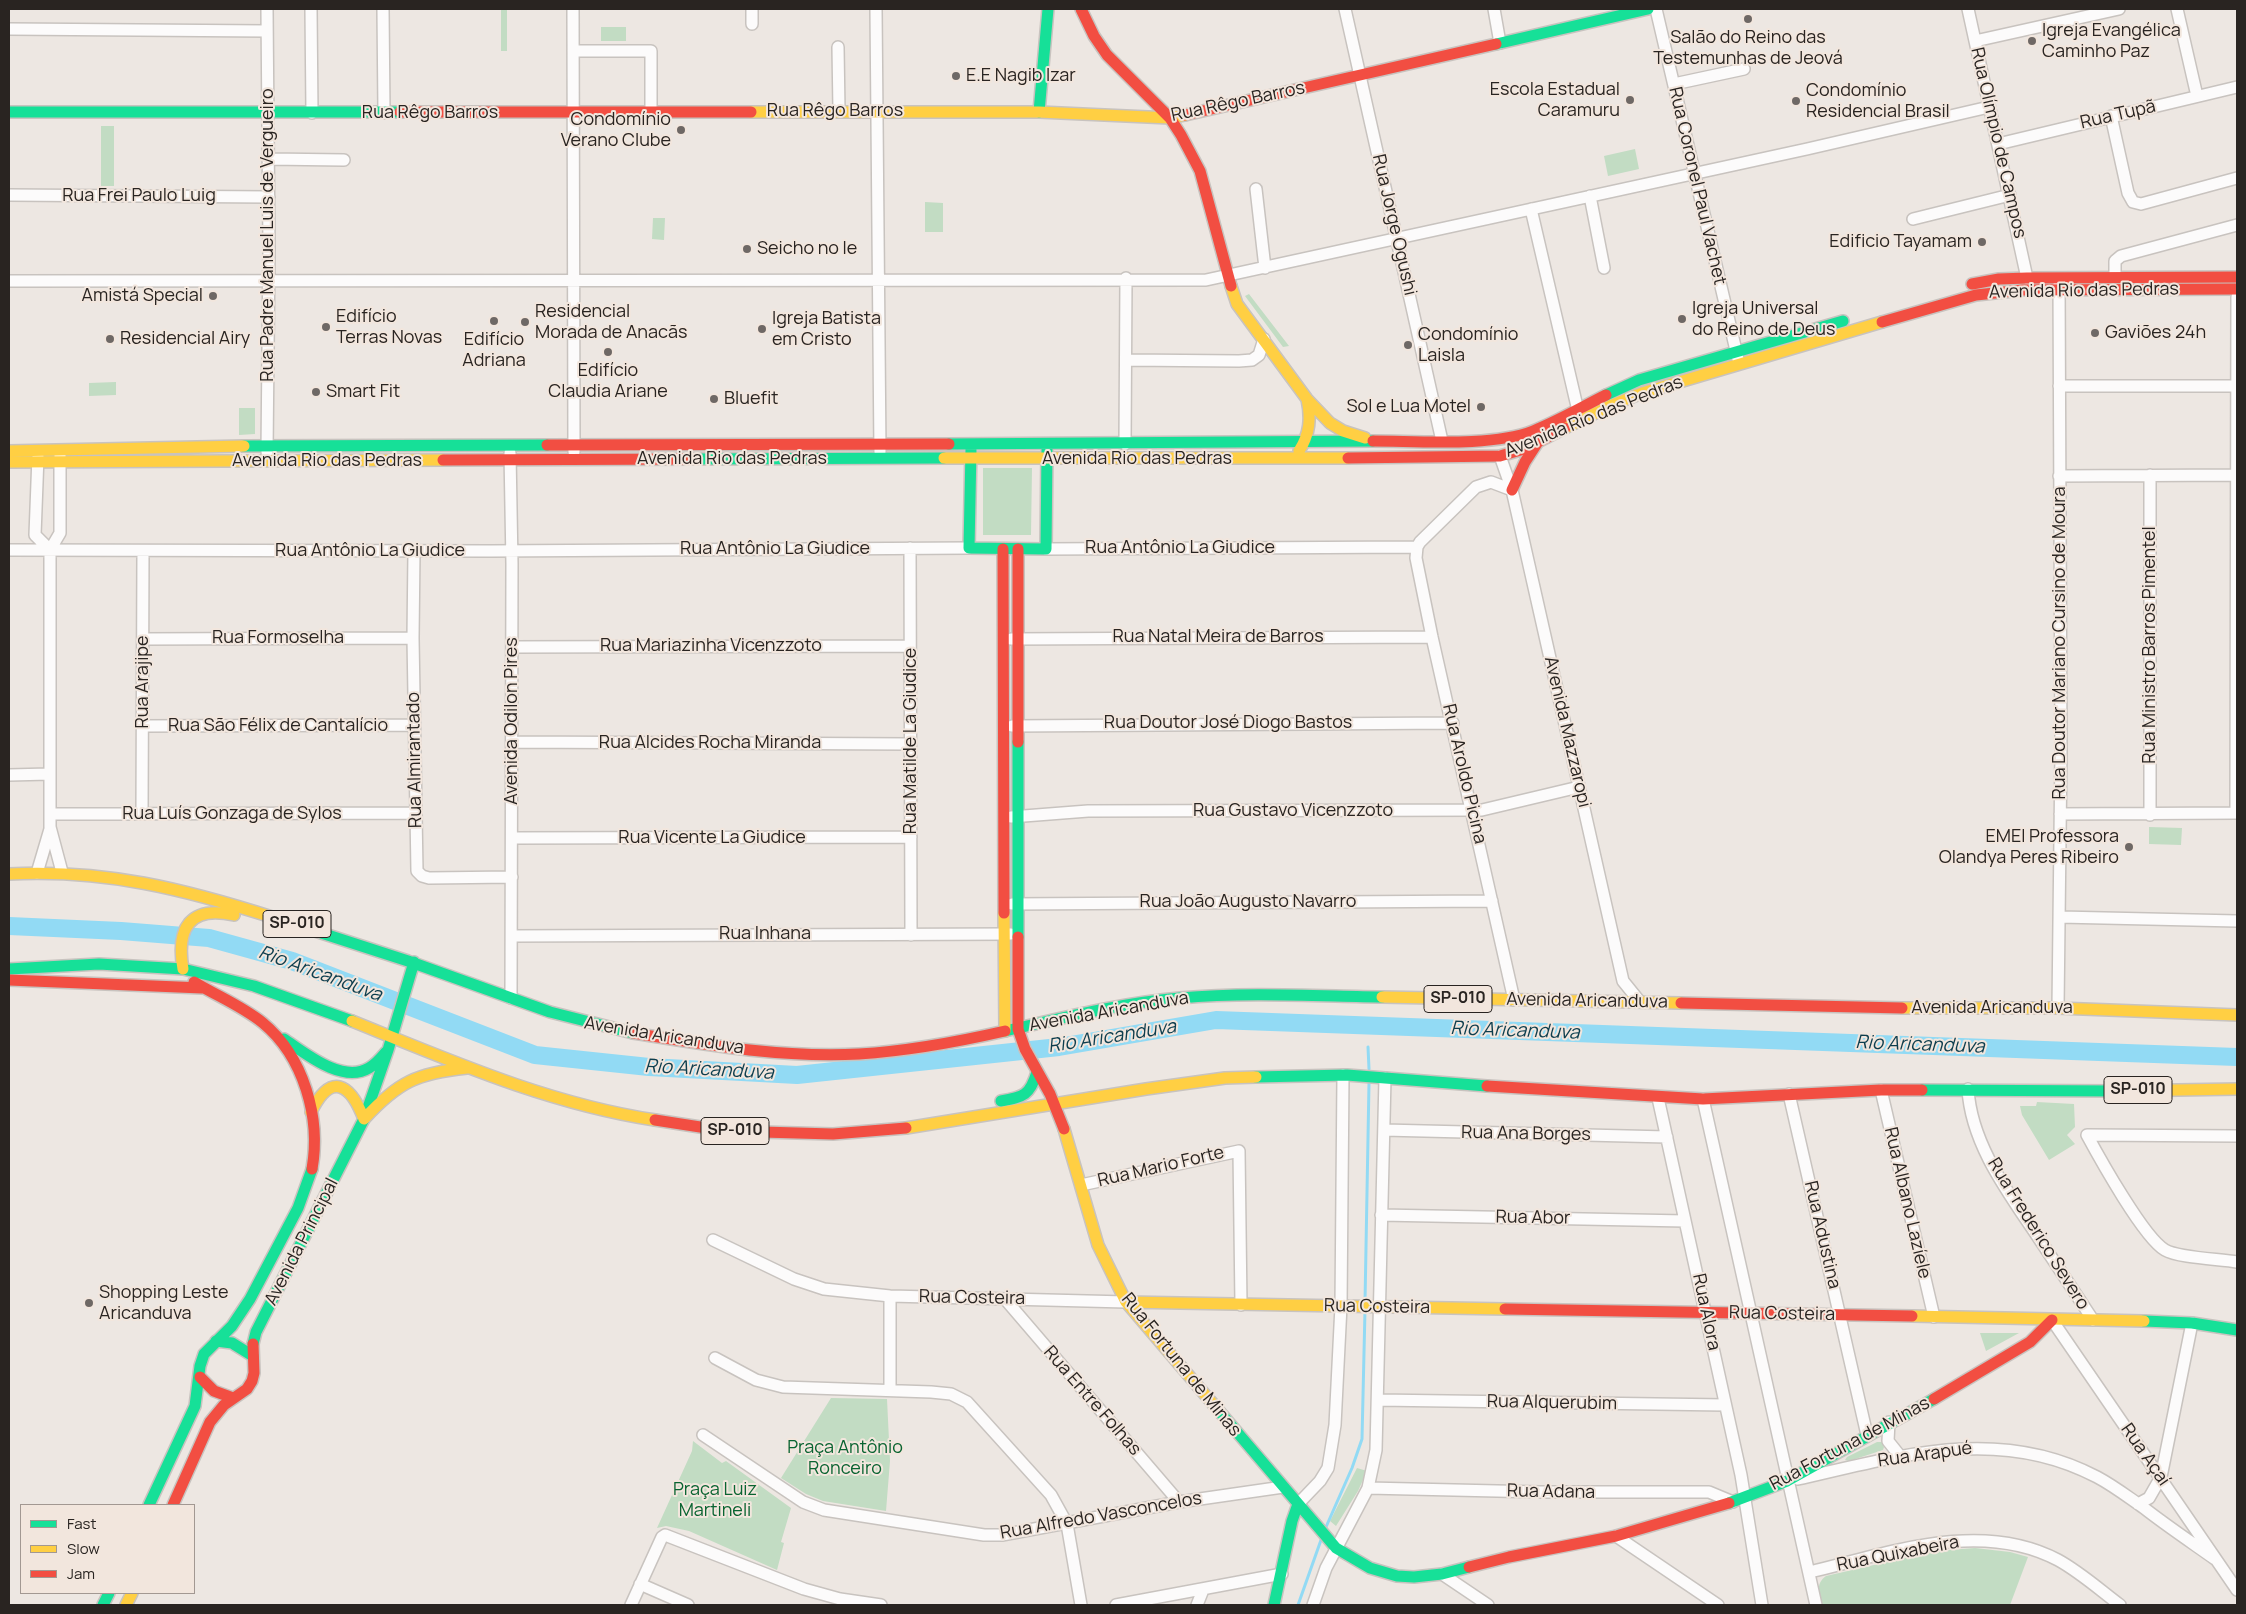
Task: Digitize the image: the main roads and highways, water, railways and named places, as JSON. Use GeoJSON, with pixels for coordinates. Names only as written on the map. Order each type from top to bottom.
{"type":"FeatureCollection","features":[{"type":"Feature","properties":{"kind":"main road"},"geometry":{"type":"LineString","coordinates":[[1039,112],[1048,9]]}},
{"type":"Feature","properties":{"kind":"main road"},"geometry":{"type":"LineString","coordinates":[[1081,9],[1094,36],[1110,59],[1170,118],[1200,171],[1227,276],[1237,304],[1307,399],[1330,423],[1343,431],[1376,442]]}},
{"type":"Feature","properties":{"kind":"main road","name":"Rua Rêgo Barros"},"geometry":{"type":"LineString","coordinates":[[9,112],[574,113],[877,111],[1094,113],[1170,118],[1648,9]]}},
{"type":"Feature","properties":{"kind":"main road","name":"Avenida Rio das Pedras"},"geometry":{"type":"LineString","coordinates":[[9,451],[38,456],[268,461],[1047,458],[1292,460],[1500,456],[1538,442],[1642,393],[1963,297],[2115,277],[2237,277]]}},
{"type":"Feature","properties":{"kind":"main road"},"geometry":{"type":"LineString","coordinates":[[2024,290],[2027,278]]}},
{"type":"Feature","properties":{"kind":"main road","name":"Avenida Rio das Pedras"},"geometry":{"type":"LineString","coordinates":[[1963,286],[1999,279],[2027,278],[2059,283],[2237,289]]}},
{"type":"Feature","properties":{"kind":"main road","name":"Avenida Rio das Pedras"},"geometry":{"type":"LineString","coordinates":[[60,456],[266,446],[1125,444],[1486,440],[1520,436],[1533,431],[1577,408],[1639,380],[1852,318]]}},
{"type":"Feature","properties":{"kind":"main road"},"geometry":{"type":"LineString","coordinates":[[1292,460],[1304,443],[1311,424],[1307,399]]}},
{"type":"Feature","properties":{"kind":"main road"},"geometry":{"type":"LineString","coordinates":[[1486,440],[1497,450],[1500,456]]}},
{"type":"Feature","properties":{"kind":"main road"},"geometry":{"type":"LineString","coordinates":[[1512,490],[1525,462],[1538,442]]}},
{"type":"Feature","properties":{"kind":"main road"},"geometry":{"type":"LineString","coordinates":[[971,459],[972,444]]}},
{"type":"Feature","properties":{"kind":"main road"},"geometry":{"type":"LineString","coordinates":[[1047,458],[1048,444]]}},
{"type":"Feature","properties":{"kind":"main road","name":"Avenida Rio das Pedras"},"geometry":{"type":"LineString","coordinates":[[9,462],[38,456]]}},
{"type":"Feature","properties":{"kind":"main road","name":"Rua Antônio La Giudice"},"geometry":{"type":"LineString","coordinates":[[971,459],[970,548],[1046,549],[1047,458]]}},
{"type":"Feature","properties":{"kind":"main road"},"geometry":{"type":"LineString","coordinates":[[1004,549],[1005,818],[1003,934],[1006,1031]]}},
{"type":"Feature","properties":{"kind":"main road","name":"Rua Fortuna de Minas"},"geometry":{"type":"LineString","coordinates":[[1018,549],[1017,904],[1018,1028],[1022,1047],[1055,1104],[1081,1185],[1095,1238],[1126,1302],[1336,1548],[1370,1568],[1397,1576],[1414,1577],[1442,1574],[1616,1536],[1733,1502],[1787,1481],[1889,1422],[1945,1393],[2030,1342],[2052,1320]]}},
{"type":"Feature","properties":{"kind":"main road","name":"Avenida Aricanduva"},"geometry":{"type":"LineString","coordinates":[[9,874],[62,872],[138,879],[204,895],[391,954],[577,1022],[617,1032],[791,1055],[861,1054],[939,1044],[1142,1002],[1201,995],[1298,995],[1944,1009],[2058,1008],[2237,1015]]}},
{"type":"Feature","properties":{"kind":"main road"},"geometry":{"type":"LineString","coordinates":[[182,964],[182,934],[196,915],[205,911],[216,910],[366,960],[391,954]]}},
{"type":"Feature","properties":{"kind":"main road","name":"Avenida Principal"},"geometry":{"type":"LineString","coordinates":[[173,1504],[210,1422],[233,1398],[247,1389],[252,1381],[255,1364],[253,1356],[256,1332],[364,1119],[388,1050],[414,962]]}},
{"type":"Feature","properties":{"kind":"main road","name":"SP-010"},"geometry":{"type":"LineString","coordinates":[[9,969],[98,964],[182,964],[393,1031],[469,1068],[543,1095],[634,1117],[720,1131],[833,1134],[931,1125],[1225,1078],[1345,1075],[1658,1098],[1703,1099],[1881,1090],[2054,1092],[2237,1089]]}},
{"type":"Feature","properties":{"kind":"main road","name":"Avenida Principal"},"geometry":{"type":"LineString","coordinates":[[149,1504],[195,1406],[201,1360],[204,1353],[229,1330],[246,1306],[300,1203],[310,1177],[313,1153],[311,1112],[299,1071],[291,1055],[271,1031],[243,1009],[192,982],[182,964]]}},
{"type":"Feature","properties":{"kind":"main road"},"geometry":{"type":"LineString","coordinates":[[9,980],[202,988]]}},
{"type":"Feature","properties":{"kind":"main road"},"geometry":{"type":"LineString","coordinates":[[271,1031],[316,1059],[330,1066],[351,1072],[367,1070],[388,1050]]}},
{"type":"Feature","properties":{"kind":"main road"},"geometry":{"type":"LineString","coordinates":[[311,1112],[322,1093],[328,1088],[337,1086],[348,1090],[354,1096],[364,1119],[384,1096],[403,1083],[423,1074],[469,1068]]}},
{"type":"Feature","properties":{"kind":"main road"},"geometry":{"type":"LineString","coordinates":[[931,1125],[953,1112],[1022,1098],[1028,1095],[1033,1088],[1037,1072]]}},
{"type":"Feature","properties":{"kind":"main road","name":"Rua Costeira"},"geometry":{"type":"LineString","coordinates":[[1126,1302],[2052,1320]]}},
{"type":"Feature","properties":{"kind":"main road"},"geometry":{"type":"LineString","coordinates":[[2052,1320],[2192,1322],[2237,1330]]}},
{"type":"Feature","properties":{"kind":"main road"},"geometry":{"type":"LineString","coordinates":[[216,1341],[232,1343],[253,1356]]}},
{"type":"Feature","properties":{"kind":"main road"},"geometry":{"type":"LineString","coordinates":[[200,1377],[204,1384],[217,1394],[233,1398]]}},
{"type":"Feature","properties":{"kind":"main road"},"geometry":{"type":"LineString","coordinates":[[1274,1605],[1292,1521],[1298,1504]]}},
{"type":"Feature","properties":{"kind":"waterway","name":"Rio Aricanduva"},"geometry":{"type":"LineString","coordinates":[[9,926],[121,931],[209,938],[292,961],[535,1055],[649,1067],[797,1075],[1059,1047],[1216,1020],[2237,1057]]}},
{"type":"Feature","properties":{"kind":"waterway"},"geometry":{"type":"LineString","coordinates":[[1368,1047],[1369,1069]]}},
{"type":"Feature","properties":{"kind":"waterway"},"geometry":{"type":"LineString","coordinates":[[1365,1302],[1369,1083]]}},
{"type":"Feature","properties":{"kind":"waterway"},"geometry":{"type":"LineString","coordinates":[[1326,1527],[1352,1468],[1362,1439],[1365,1310]]}},
{"type":"Feature","properties":{"kind":"waterway"},"geometry":{"type":"LineString","coordinates":[[1298,1605],[1321,1540]]}},
{"type":"Feature","properties":{"kind":"place","name":"Salão do Reino das Testemunhas de Jeová"},"geometry":{"type":"Point","coordinates":[1748,19]}},
{"type":"Feature","properties":{"kind":"place","name":"Igreja Evangélica Caminho Paz"},"geometry":{"type":"Point","coordinates":[2032,41]}},
{"type":"Feature","properties":{"kind":"place","name":"E.E Nagib Izar"},"geometry":{"type":"Point","coordinates":[956,76]}},
{"type":"Feature","properties":{"kind":"place","name":"Escola Estadual Caramuru"},"geometry":{"type":"Point","coordinates":[1630,100]}},
{"type":"Feature","properties":{"kind":"place","name":"Condomínio Residencial Brasil"},"geometry":{"type":"Point","coordinates":[1796,101]}},
{"type":"Feature","properties":{"kind":"place","name":"Condomínio Verano Clube"},"geometry":{"type":"Point","coordinates":[681,130]}},
{"type":"Feature","properties":{"kind":"place","name":"Edificio Tayamam"},"geometry":{"type":"Point","coordinates":[1982,242]}},
{"type":"Feature","properties":{"kind":"place","name":"Seicho no Ie"},"geometry":{"type":"Point","coordinates":[747,249]}},
{"type":"Feature","properties":{"kind":"place","name":"Amistá Special"},"geometry":{"type":"Point","coordinates":[213,296]}},
{"type":"Feature","properties":{"kind":"place","name":"Igreja Universal do Reino de Deus"},"geometry":{"type":"Point","coordinates":[1682,319]}},
{"type":"Feature","properties":{"kind":"place","name":"Edifício Adriana"},"geometry":{"type":"Point","coordinates":[494,321]}},
{"type":"Feature","properties":{"kind":"place","name":"Residencial Morada de Anacãs"},"geometry":{"type":"Point","coordinates":[525,322]}},
{"type":"Feature","properties":{"kind":"place","name":"Edifício Terras Novas"},"geometry":{"type":"Point","coordinates":[326,327]}},
{"type":"Feature","properties":{"kind":"place","name":"Igreja Batista em Cristo"},"geometry":{"type":"Point","coordinates":[762,329]}},
{"type":"Feature","properties":{"kind":"place","name":"Gaviões 24h"},"geometry":{"type":"Point","coordinates":[2095,333]}},
{"type":"Feature","properties":{"kind":"place","name":"Residencial Airy"},"geometry":{"type":"Point","coordinates":[110,339]}},
{"type":"Feature","properties":{"kind":"place","name":"Condomínio Laisla"},"geometry":{"type":"Point","coordinates":[1408,345]}},
{"type":"Feature","properties":{"kind":"place","name":"Edifício Claudia Ariane"},"geometry":{"type":"Point","coordinates":[608,352]}},
{"type":"Feature","properties":{"kind":"place","name":"Smart Fit"},"geometry":{"type":"Point","coordinates":[316,392]}},
{"type":"Feature","properties":{"kind":"place","name":"Bluefit"},"geometry":{"type":"Point","coordinates":[714,399]}},
{"type":"Feature","properties":{"kind":"place","name":"Sol e Lua Motel"},"geometry":{"type":"Point","coordinates":[1481,407]}},
{"type":"Feature","properties":{"kind":"place","name":"EMEI Professora Olandya Peres Ribeiro"},"geometry":{"type":"Point","coordinates":[2129,847]}},
{"type":"Feature","properties":{"kind":"place","name":"Shopping Leste Aricanduva"},"geometry":{"type":"Point","coordinates":[89,1303]}},
{"type":"Feature","properties":{"kind":"park label","name":"Praça Antônio Ronceiro"},"geometry":{"type":"Point","coordinates":[845,1458]}},
{"type":"Feature","properties":{"kind":"park label","name":"Praça Luiz Martineli"},"geometry":{"type":"Point","coordinates":[715,1500]}}]}
